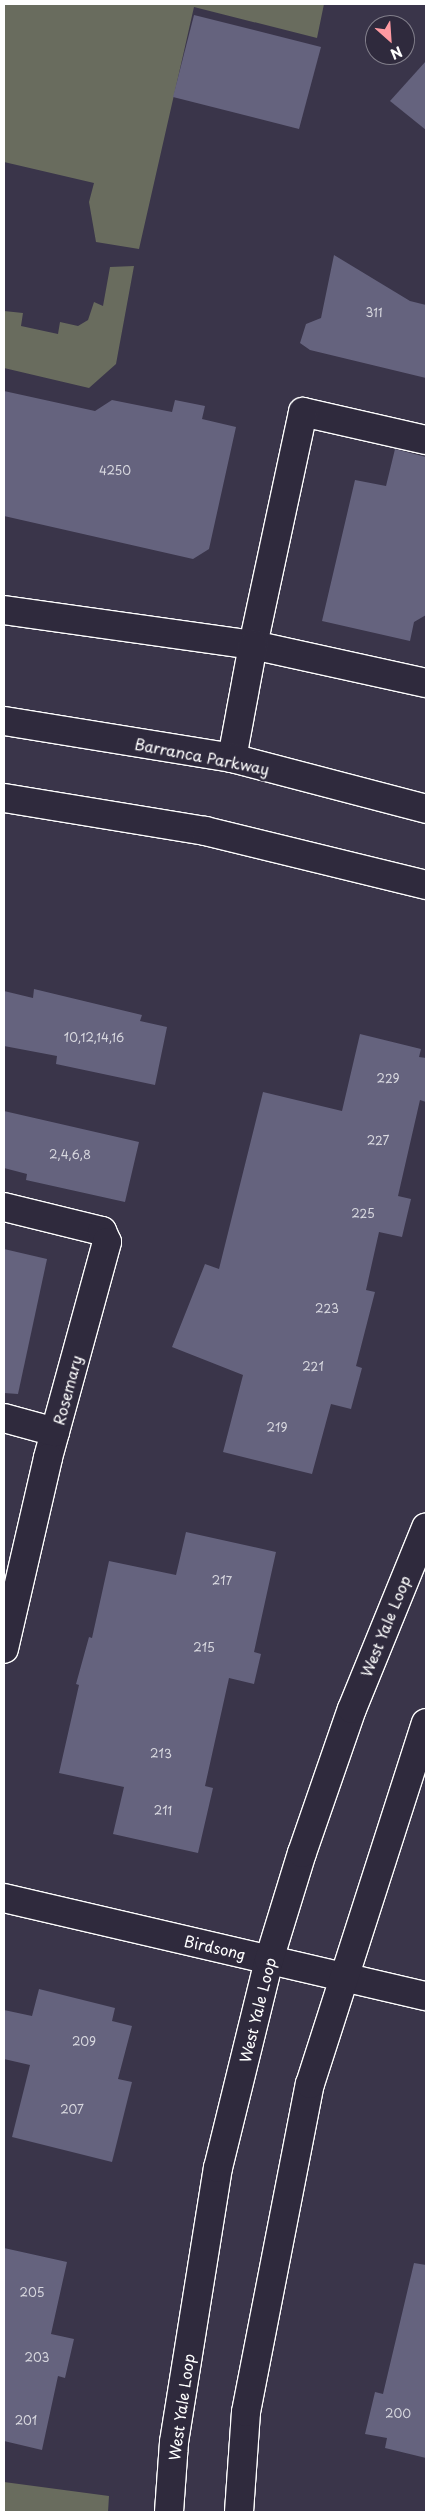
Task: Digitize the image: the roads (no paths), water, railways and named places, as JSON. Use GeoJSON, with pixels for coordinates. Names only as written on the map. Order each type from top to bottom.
{"type":"FeatureCollection","features":[{"type":"Feature","properties":{"kind":"main road"},"geometry":{"type":"LineString","coordinates":[[232,758],[303,412],[426,440]]}},
{"type":"Feature","properties":{"kind":"main road"},"geometry":{"type":"LineString","coordinates":[[4,610],[254,645],[426,683]]}},
{"type":"Feature","properties":{"kind":"main road","name":"Barranca Parkway"},"geometry":{"type":"LineString","coordinates":[[4,721],[232,758],[426,809]]}},
{"type":"Feature","properties":{"kind":"main road"},"geometry":{"type":"LineString","coordinates":[[4,798],[205,831],[426,885]]}},
{"type":"Feature","properties":{"kind":"main road","name":"Rosemary"},"geometry":{"type":"LineString","coordinates":[[4,1208],[102,1231],[107,1242],[10,1592],[4,1649]]}},
{"type":"Feature","properties":{"kind":"main road"},"geometry":{"type":"LineString","coordinates":[[4,1418],[55,1432]]}},
{"type":"Feature","properties":{"kind":"main road","name":"West Yale Loop"},"geometry":{"type":"LineString","coordinates":[[169,2512],[174,2442],[218,2168],[269,1960],[302,1853],[352,1709],[426,1528]]}},
{"type":"Feature","properties":{"kind":"main road"},"geometry":{"type":"LineString","coordinates":[[239,2512],[246,2412],[310,2084],[342,1977],[426,1723]]}},
{"type":"Feature","properties":{"kind":"main road","name":"Birdsong"},"geometry":{"type":"LineString","coordinates":[[4,1898],[426,1996]]}}]}
